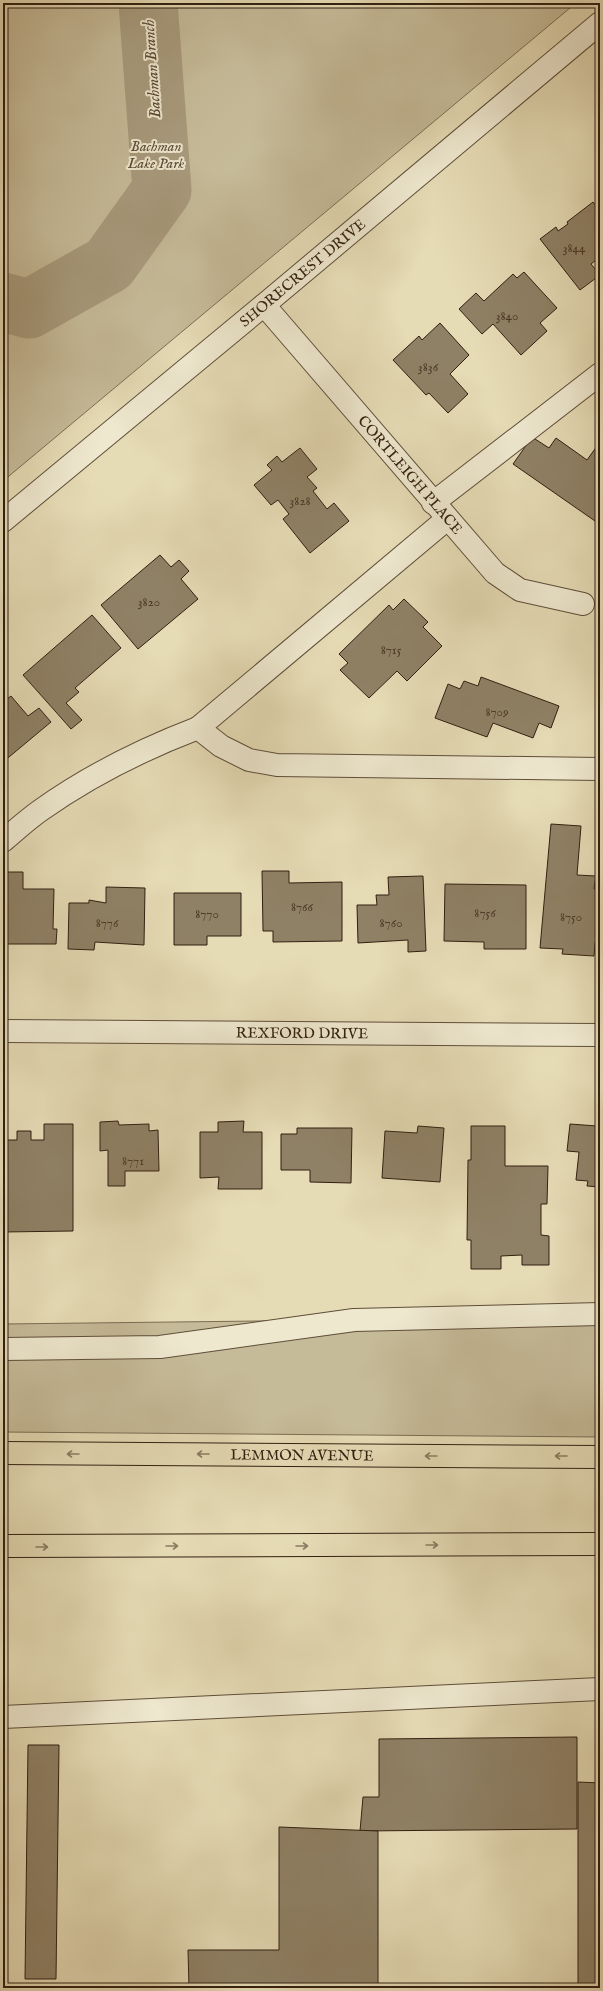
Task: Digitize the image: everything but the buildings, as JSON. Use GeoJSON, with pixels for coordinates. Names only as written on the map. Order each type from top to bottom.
{"type":"FeatureCollection","features":[{"type":"Feature","properties":{"kind":"main road","name":"LEMMON AVENUE"},"geometry":{"type":"LineString","coordinates":[[3,1453],[600,1457]]}},
{"type":"Feature","properties":{"kind":"main road"},"geometry":{"type":"LineString","coordinates":[[3,1546],[600,1544]]}},
{"type":"Feature","properties":{"kind":"street","name":"SHORECREST DRIVE"},"geometry":{"type":"LineString","coordinates":[[3,521],[264,305],[600,23]]}},
{"type":"Feature","properties":{"kind":"street","name":"CORTLEIGH PLACE"},"geometry":{"type":"LineString","coordinates":[[264,305],[495,573],[520,590],[583,604]]}},
{"type":"Feature","properties":{"kind":"street"},"geometry":{"type":"LineString","coordinates":[[3,841],[40,811],[67,792],[160,743],[198,728],[440,511],[600,374]]}},
{"type":"Feature","properties":{"kind":"street"},"geometry":{"type":"LineString","coordinates":[[198,728],[221,746],[249,760],[277,765],[600,769]]}},
{"type":"Feature","properties":{"kind":"street","name":"REXFORD DRIVE"},"geometry":{"type":"LineString","coordinates":[[3,1031],[600,1035]]}},
{"type":"Feature","properties":{"kind":"street"},"geometry":{"type":"LineString","coordinates":[[3,1349],[160,1347],[354,1320],[600,1314]]}},
{"type":"Feature","properties":{"kind":"street"},"geometry":{"type":"LineString","coordinates":[[3,1717],[600,1689]]}},
{"type":"Feature","properties":{"kind":"green space","name":"Bachman Lake Park"},"geometry":{"type":"Polygon","coordinates":[[[3,3],[576,3],[3,481],[3,3]]]}},
{"type":"Feature","properties":{"kind":"green space"},"geometry":{"type":"Polygon","coordinates":[[[600,1317],[600,1437],[3,1432],[3,1324],[600,1317]]]}},
{"type":"Feature","properties":{"kind":"waterway","name":"Bachman Branch"},"geometry":{"type":"LineString","coordinates":[[3,302],[29,309],[109,264],[162,190],[148,3]]}}]}
